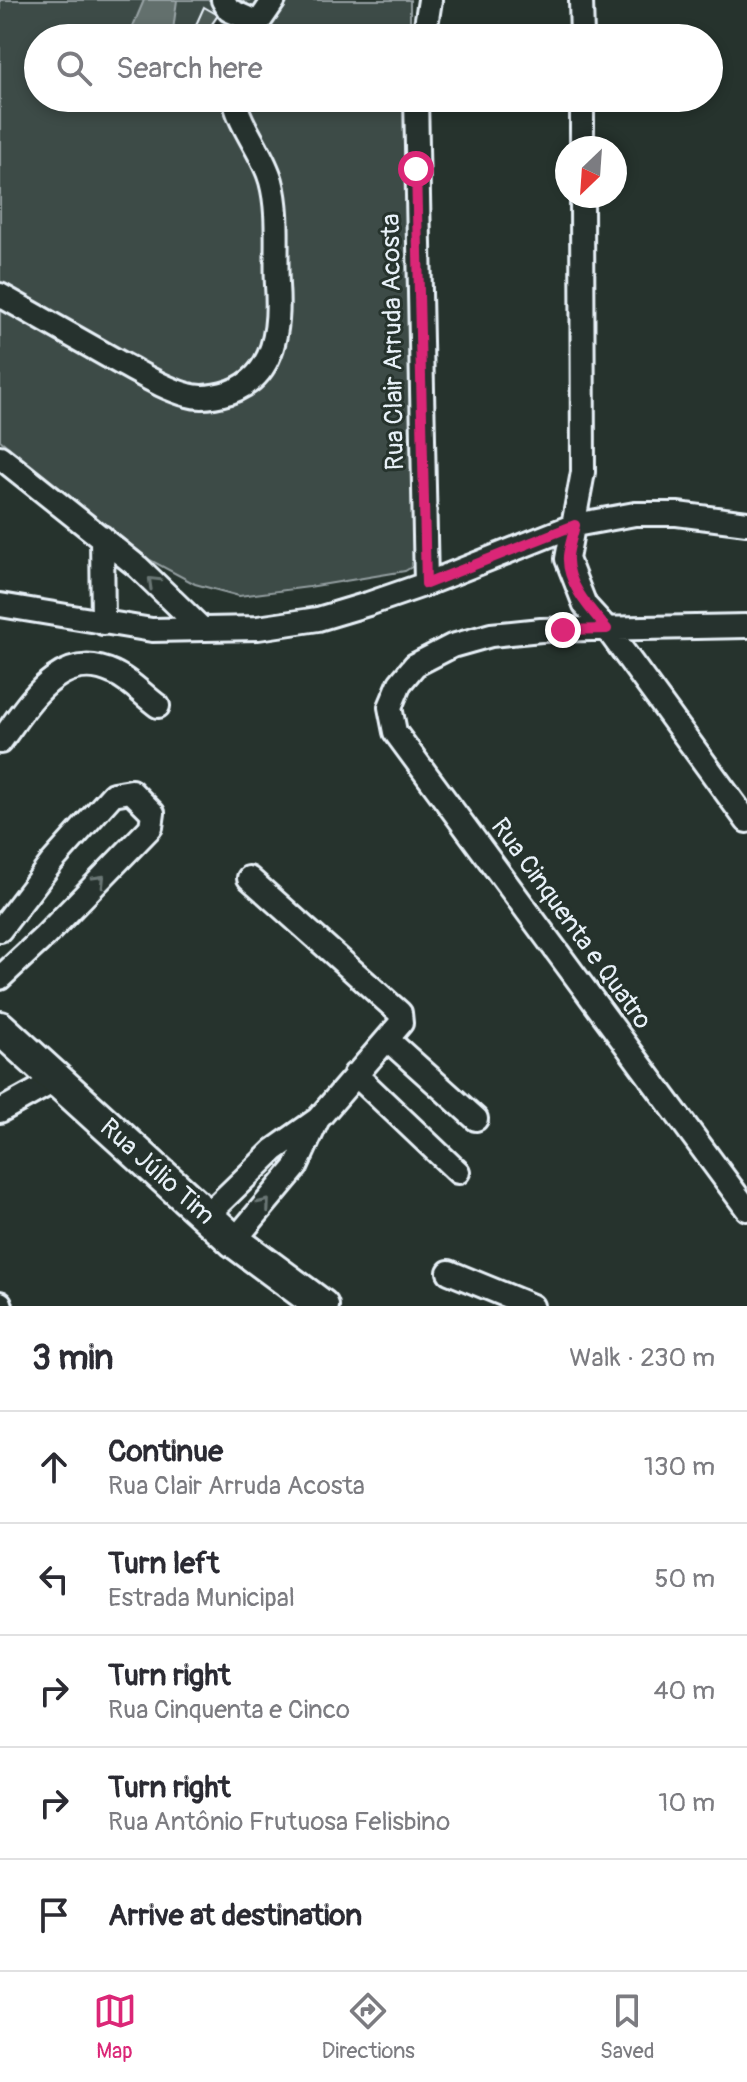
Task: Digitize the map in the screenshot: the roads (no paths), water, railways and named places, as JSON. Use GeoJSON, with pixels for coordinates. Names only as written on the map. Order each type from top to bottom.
{"type":"FeatureCollection","features":[{"type":"Feature","properties":{"kind":"main road","name":"Rua Júlio Tim"},"geometry":{"type":"LineString","coordinates":[[0,1028],[234,1241],[322,1306]]}},
{"type":"Feature","properties":{"kind":"street"},"geometry":{"type":"LineString","coordinates":[[223,0],[229,10],[246,24]]}},
{"type":"Feature","properties":{"kind":"street"},"geometry":{"type":"LineString","coordinates":[[257,24],[274,0]]}},
{"type":"Feature","properties":{"kind":"street"},"geometry":{"type":"LineString","coordinates":[[426,24],[430,0]]}},
{"type":"Feature","properties":{"kind":"street"},"geometry":{"type":"LineString","coordinates":[[581,0],[582,24]]}},
{"type":"Feature","properties":{"kind":"street"},"geometry":{"type":"LineString","coordinates":[[0,295],[178,392],[191,396],[221,395],[247,385],[265,365],[277,334],[277,238],[271,183],[263,160],[238,112]]}},
{"type":"Feature","properties":{"kind":"street","name":"Rua Clair Arruda Acosta"},"geometry":{"type":"LineString","coordinates":[[416,112],[426,584]]}},
{"type":"Feature","properties":{"kind":"street"},"geometry":{"type":"LineString","coordinates":[[582,112],[582,136]]}},
{"type":"Feature","properties":{"kind":"street"},"geometry":{"type":"LineString","coordinates":[[582,208],[583,472],[567,559],[585,605],[607,629],[747,821]]}},
{"type":"Feature","properties":{"kind":"street"},"geometry":{"type":"LineString","coordinates":[[0,457],[138,567],[202,629]]}},
{"type":"Feature","properties":{"kind":"street"},"geometry":{"type":"LineString","coordinates":[[0,605],[152,630],[258,628],[318,619],[426,584],[575,525],[635,514],[677,514],[747,523]]}},
{"type":"Feature","properties":{"kind":"street"},"geometry":{"type":"LineString","coordinates":[[102,537],[103,623]]}},
{"type":"Feature","properties":{"kind":"street"},"geometry":{"type":"LineString","coordinates":[[607,629],[747,626]]}},
{"type":"Feature","properties":{"kind":"street","name":"Rua Cinquenta e Quatro"},"geometry":{"type":"LineString","coordinates":[[607,629],[541,630],[491,635],[452,646],[415,665],[400,683],[390,707],[395,732],[747,1209]]}},
{"type":"Feature","properties":{"kind":"street"},"geometry":{"type":"LineString","coordinates":[[0,742],[38,692],[68,668],[97,667],[116,673],[158,706]]}},
{"type":"Feature","properties":{"kind":"street"},"geometry":{"type":"LineString","coordinates":[[0,930],[52,862],[113,794],[131,791],[144,801],[153,813],[151,827],[0,978]]}},
{"type":"Feature","properties":{"kind":"street"},"geometry":{"type":"LineString","coordinates":[[234,1241],[296,1167],[318,1119],[401,1023],[400,1013],[249,878]]}},
{"type":"Feature","properties":{"kind":"street"},"geometry":{"type":"LineString","coordinates":[[387,1039],[476,1119]]}},
{"type":"Feature","properties":{"kind":"street"},"geometry":{"type":"LineString","coordinates":[[355,1074],[458,1172]]}},
{"type":"Feature","properties":{"kind":"street"},"geometry":{"type":"LineString","coordinates":[[0,1111],[56,1080]]}},
{"type":"Feature","properties":{"kind":"street"},"geometry":{"type":"LineString","coordinates":[[207,1215],[274,1150],[318,1119]]}},
{"type":"Feature","properties":{"kind":"street"},"geometry":{"type":"LineString","coordinates":[[449,1272],[532,1306]]}}]}
